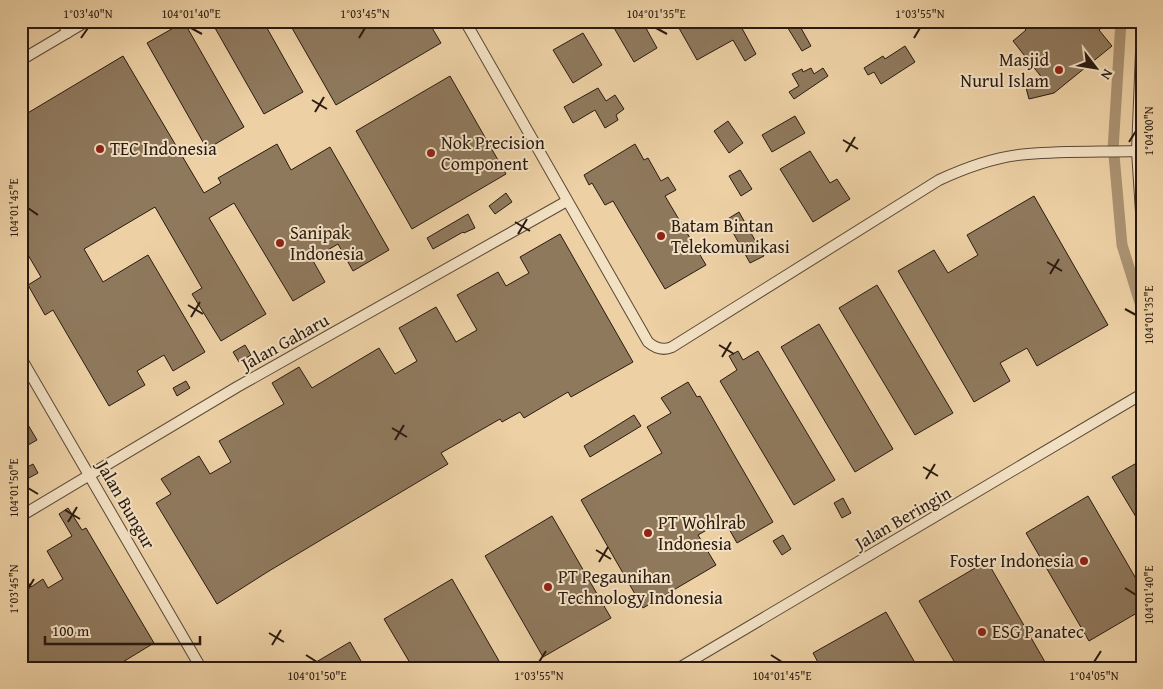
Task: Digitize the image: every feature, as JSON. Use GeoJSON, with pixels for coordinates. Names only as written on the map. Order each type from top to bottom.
{"type":"FeatureCollection","features":[{"type":"Feature","properties":{"kind":"street"},"geometry":{"type":"LineString","coordinates":[[63,21],[67,33]]}},
{"type":"Feature","properties":{"kind":"street"},"geometry":{"type":"LineString","coordinates":[[21,60],[87,21]]}},
{"type":"Feature","properties":{"kind":"street"},"geometry":{"type":"LineString","coordinates":[[465,21],[648,342],[653,346],[666,350],[939,180],[984,162],[1027,154],[1137,151]]}},
{"type":"Feature","properties":{"kind":"street"},"geometry":{"type":"LineString","coordinates":[[1142,27],[1137,151],[1142,227]]}},
{"type":"Feature","properties":{"kind":"street","name":"Jalan Gaharu"},"geometry":{"type":"LineString","coordinates":[[21,516],[244,384],[567,201]]}},
{"type":"Feature","properties":{"kind":"street","name":"Jalan Bungur"},"geometry":{"type":"LineString","coordinates":[[21,358],[201,668]]}},
{"type":"Feature","properties":{"kind":"street","name":"Jalan Beringin"},"geometry":{"type":"LineString","coordinates":[[679,668],[1142,394]]}},
{"type":"Feature","properties":{"kind":"building"},"geometry":{"type":"Polygon","coordinates":[[[211,21],[263,21],[303,92],[264,114],[211,21]]]}},
{"type":"Feature","properties":{"kind":"building"},"geometry":{"type":"Polygon","coordinates":[[[288,21],[428,21],[441,43],[336,105],[288,21]]]}},
{"type":"Feature","properties":{"kind":"building"},"geometry":{"type":"Polygon","coordinates":[[[610,21],[642,21],[657,48],[634,62],[610,21]]]}},
{"type":"Feature","properties":{"kind":"building"},"geometry":{"type":"Polygon","coordinates":[[[675,21],[738,21],[756,54],[745,61],[733,40],[697,60],[675,21]]]}},
{"type":"Feature","properties":{"kind":"building"},"geometry":{"type":"Polygon","coordinates":[[[792,21],[797,21],[811,46],[802,51],[786,25],[792,21]]]}},
{"type":"Feature","properties":{"kind":"building","name":"Masjid Nurul Islam"},"geometry":{"type":"Polygon","coordinates":[[[1019,21],[1110,21],[1099,30],[1112,46],[1054,93],[1029,99],[1025,84],[1043,79],[1013,41],[1026,30],[1019,21]]]}},
{"type":"Feature","properties":{"kind":"building"},"geometry":{"type":"Polygon","coordinates":[[[184,22],[244,127],[207,149],[147,43],[184,22]]]}},
{"type":"Feature","properties":{"kind":"building"},"geometry":{"type":"Polygon","coordinates":[[[583,33],[602,65],[573,83],[553,50],[583,33]]]}},
{"type":"Feature","properties":{"kind":"building"},"geometry":{"type":"Polygon","coordinates":[[[905,46],[915,62],[881,84],[874,72],[868,75],[864,68],[883,56],[885,59],[905,46]]]}},
{"type":"Feature","properties":{"kind":"building"},"geometry":{"type":"Polygon","coordinates":[[[123,56],[204,193],[221,183],[218,178],[277,144],[291,170],[330,147],[389,250],[353,271],[338,244],[312,259],[325,282],[293,301],[234,203],[209,218],[266,314],[221,341],[192,294],[202,288],[155,207],[84,249],[103,282],[148,255],[205,352],[173,371],[164,355],[137,371],[145,385],[109,406],[53,310],[45,315],[28,285],[41,277],[21,243],[21,117],[123,56]]]}},
{"type":"Feature","properties":{"kind":"building"},"geometry":{"type":"Polygon","coordinates":[[[811,68],[814,74],[823,68],[828,76],[794,99],[789,92],[799,86],[792,74],[802,69],[803,72],[811,68]]]}},
{"type":"Feature","properties":{"kind":"building","name":"Nok Precision Component"},"geometry":{"type":"Polygon","coordinates":[[[450,76],[506,174],[412,229],[356,131],[450,76]]]}},
{"type":"Feature","properties":{"kind":"building"},"geometry":{"type":"Polygon","coordinates":[[[598,88],[606,101],[615,95],[624,109],[616,115],[618,120],[605,128],[595,110],[573,123],[564,107],[598,88]]]}},
{"type":"Feature","properties":{"kind":"building"},"geometry":{"type":"Polygon","coordinates":[[[795,116],[805,133],[772,152],[762,135],[795,116]]]}},
{"type":"Feature","properties":{"kind":"building"},"geometry":{"type":"Polygon","coordinates":[[[728,121],[743,143],[729,153],[714,131],[728,121]]]}},
{"type":"Feature","properties":{"kind":"building"},"geometry":{"type":"Polygon","coordinates":[[[635,144],[644,160],[648,158],[661,181],[668,177],[676,190],[665,196],[706,265],[665,289],[613,201],[605,205],[592,183],[589,185],[584,175],[635,144]]]}},
{"type":"Feature","properties":{"kind":"building"},"geometry":{"type":"Polygon","coordinates":[[[810,151],[830,183],[837,179],[850,199],[813,222],[780,169],[810,151]]]}},
{"type":"Feature","properties":{"kind":"building"},"geometry":{"type":"Polygon","coordinates":[[[740,170],[752,189],[741,196],[729,176],[740,170]]]}},
{"type":"Feature","properties":{"kind":"building"},"geometry":{"type":"Polygon","coordinates":[[[506,193],[512,202],[495,214],[489,206],[506,193]]]}},
{"type":"Feature","properties":{"kind":"building"},"geometry":{"type":"Polygon","coordinates":[[[1034,196],[1108,325],[1037,366],[1027,348],[1000,363],[1010,381],[974,402],[898,271],[934,250],[948,273],[978,255],[967,235],[1034,196]]]}},
{"type":"Feature","properties":{"kind":"building"},"geometry":{"type":"Polygon","coordinates":[[[739,212],[764,256],[750,263],[726,220],[739,212]]]}},
{"type":"Feature","properties":{"kind":"building"},"geometry":{"type":"Polygon","coordinates":[[[468,214],[475,228],[463,232],[433,249],[427,238],[468,214]]]}},
{"type":"Feature","properties":{"kind":"building"},"geometry":{"type":"Polygon","coordinates":[[[560,234],[633,362],[571,397],[568,392],[524,418],[520,412],[502,422],[500,419],[441,453],[448,464],[217,604],[156,503],[171,494],[161,479],[199,456],[210,474],[231,462],[219,441],[284,404],[272,383],[299,367],[312,388],[379,348],[395,374],[417,361],[399,328],[436,307],[456,342],[477,330],[457,295],[498,272],[506,286],[529,273],[520,257],[560,234]]]}},
{"type":"Feature","properties":{"kind":"building"},"geometry":{"type":"Polygon","coordinates":[[[877,285],[953,413],[915,435],[839,308],[877,285]]]}},
{"type":"Feature","properties":{"kind":"building"},"geometry":{"type":"Polygon","coordinates":[[[819,324],[893,449],[855,472],[781,347],[819,324]]]}},
{"type":"Feature","properties":{"kind":"building"},"geometry":{"type":"Polygon","coordinates":[[[245,345],[251,355],[239,362],[233,352],[245,345]]]}},
{"type":"Feature","properties":{"kind":"building"},"geometry":{"type":"Polygon","coordinates":[[[738,351],[743,360],[758,351],[835,480],[794,505],[720,381],[737,370],[729,356],[738,351]]]}},
{"type":"Feature","properties":{"kind":"building"},"geometry":{"type":"Polygon","coordinates":[[[186,381],[190,388],[177,396],[173,388],[186,381]]]}},
{"type":"Feature","properties":{"kind":"building"},"geometry":{"type":"Polygon","coordinates":[[[688,382],[697,397],[700,396],[773,522],[737,543],[724,520],[698,535],[716,565],[643,608],[581,500],[662,453],[647,427],[671,413],[661,398],[688,382]]]}},
{"type":"Feature","properties":{"kind":"building"},"geometry":{"type":"Polygon","coordinates":[[[21,413],[37,440],[21,449],[21,413]]]}},
{"type":"Feature","properties":{"kind":"building"},"geometry":{"type":"Polygon","coordinates":[[[634,415],[641,426],[590,457],[584,446],[634,415]]]}},
{"type":"Feature","properties":{"kind":"building"},"geometry":{"type":"Polygon","coordinates":[[[1142,460],[1142,527],[1112,477],[1142,460]]]}},
{"type":"Feature","properties":{"kind":"building"},"geometry":{"type":"Polygon","coordinates":[[[33,464],[38,473],[27,479],[22,470],[33,464]]]}},
{"type":"Feature","properties":{"kind":"building","name":"Foster Indonesia"},"geometry":{"type":"Polygon","coordinates":[[[1088,496],[1142,589],[1142,610],[1089,641],[1026,533],[1088,496]]]}},
{"type":"Feature","properties":{"kind":"building"},"geometry":{"type":"Polygon","coordinates":[[[843,498],[851,513],[842,518],[834,503],[843,498]]]}},
{"type":"Feature","properties":{"kind":"building"},"geometry":{"type":"Polygon","coordinates":[[[68,508],[82,530],[86,528],[154,643],[113,668],[21,668],[21,570],[31,587],[43,579],[48,588],[63,579],[47,551],[72,536],[59,514],[68,508]]]}},
{"type":"Feature","properties":{"kind":"building","name":"PT Pegaunihan Technology Indonesia"},"geometry":{"type":"Polygon","coordinates":[[[552,516],[611,618],[543,657],[485,556],[552,516]]]}},
{"type":"Feature","properties":{"kind":"building"},"geometry":{"type":"Polygon","coordinates":[[[783,535],[791,549],[782,555],[773,541],[783,535]]]}},
{"type":"Feature","properties":{"kind":"building","name":"ESG Panatec"},"geometry":{"type":"Polygon","coordinates":[[[987,561],[1045,662],[1036,668],[958,668],[919,601],[987,561]]]}},
{"type":"Feature","properties":{"kind":"building"},"geometry":{"type":"Polygon","coordinates":[[[452,579],[503,668],[413,668],[384,619],[452,579]]]}},
{"type":"Feature","properties":{"kind":"building"},"geometry":{"type":"Polygon","coordinates":[[[886,612],[918,668],[821,668],[813,653],[886,612]]]}},
{"type":"Feature","properties":{"kind":"building"},"geometry":{"type":"Polygon","coordinates":[[[350,642],[365,668],[306,668],[350,642]]]}},
{"type":"Feature","properties":{"kind":"waterway"},"geometry":{"type":"LineString","coordinates":[[1113,150],[1121,21]]}},
{"type":"Feature","properties":{"kind":"waterway"},"geometry":{"type":"LineString","coordinates":[[1114,155],[1122,245],[1142,309]]}},
{"type":"Feature","properties":{"kind":"place","name":"Masjid Nurul Islam"},"geometry":{"type":"Point","coordinates":[1059,70]}},
{"type":"Feature","properties":{"kind":"place","name":"TEC Indonesia"},"geometry":{"type":"Point","coordinates":[100,149]}},
{"type":"Feature","properties":{"kind":"place","name":"Nok Precision Component"},"geometry":{"type":"Point","coordinates":[431,153]}},
{"type":"Feature","properties":{"kind":"place","name":"Batam Bintan Telekomunikasi"},"geometry":{"type":"Point","coordinates":[661,236]}},
{"type":"Feature","properties":{"kind":"place","name":"Sanipak Indonesia"},"geometry":{"type":"Point","coordinates":[280,243]}},
{"type":"Feature","properties":{"kind":"place","name":"PT Wohlrab Indonesia"},"geometry":{"type":"Point","coordinates":[648,533]}},
{"type":"Feature","properties":{"kind":"place","name":"Foster Indonesia"},"geometry":{"type":"Point","coordinates":[1084,561]}},
{"type":"Feature","properties":{"kind":"place","name":"PT Pegaunihan Technology Indonesia"},"geometry":{"type":"Point","coordinates":[548,587]}},
{"type":"Feature","properties":{"kind":"place","name":"ESG Panatec"},"geometry":{"type":"Point","coordinates":[982,632]}}]}
